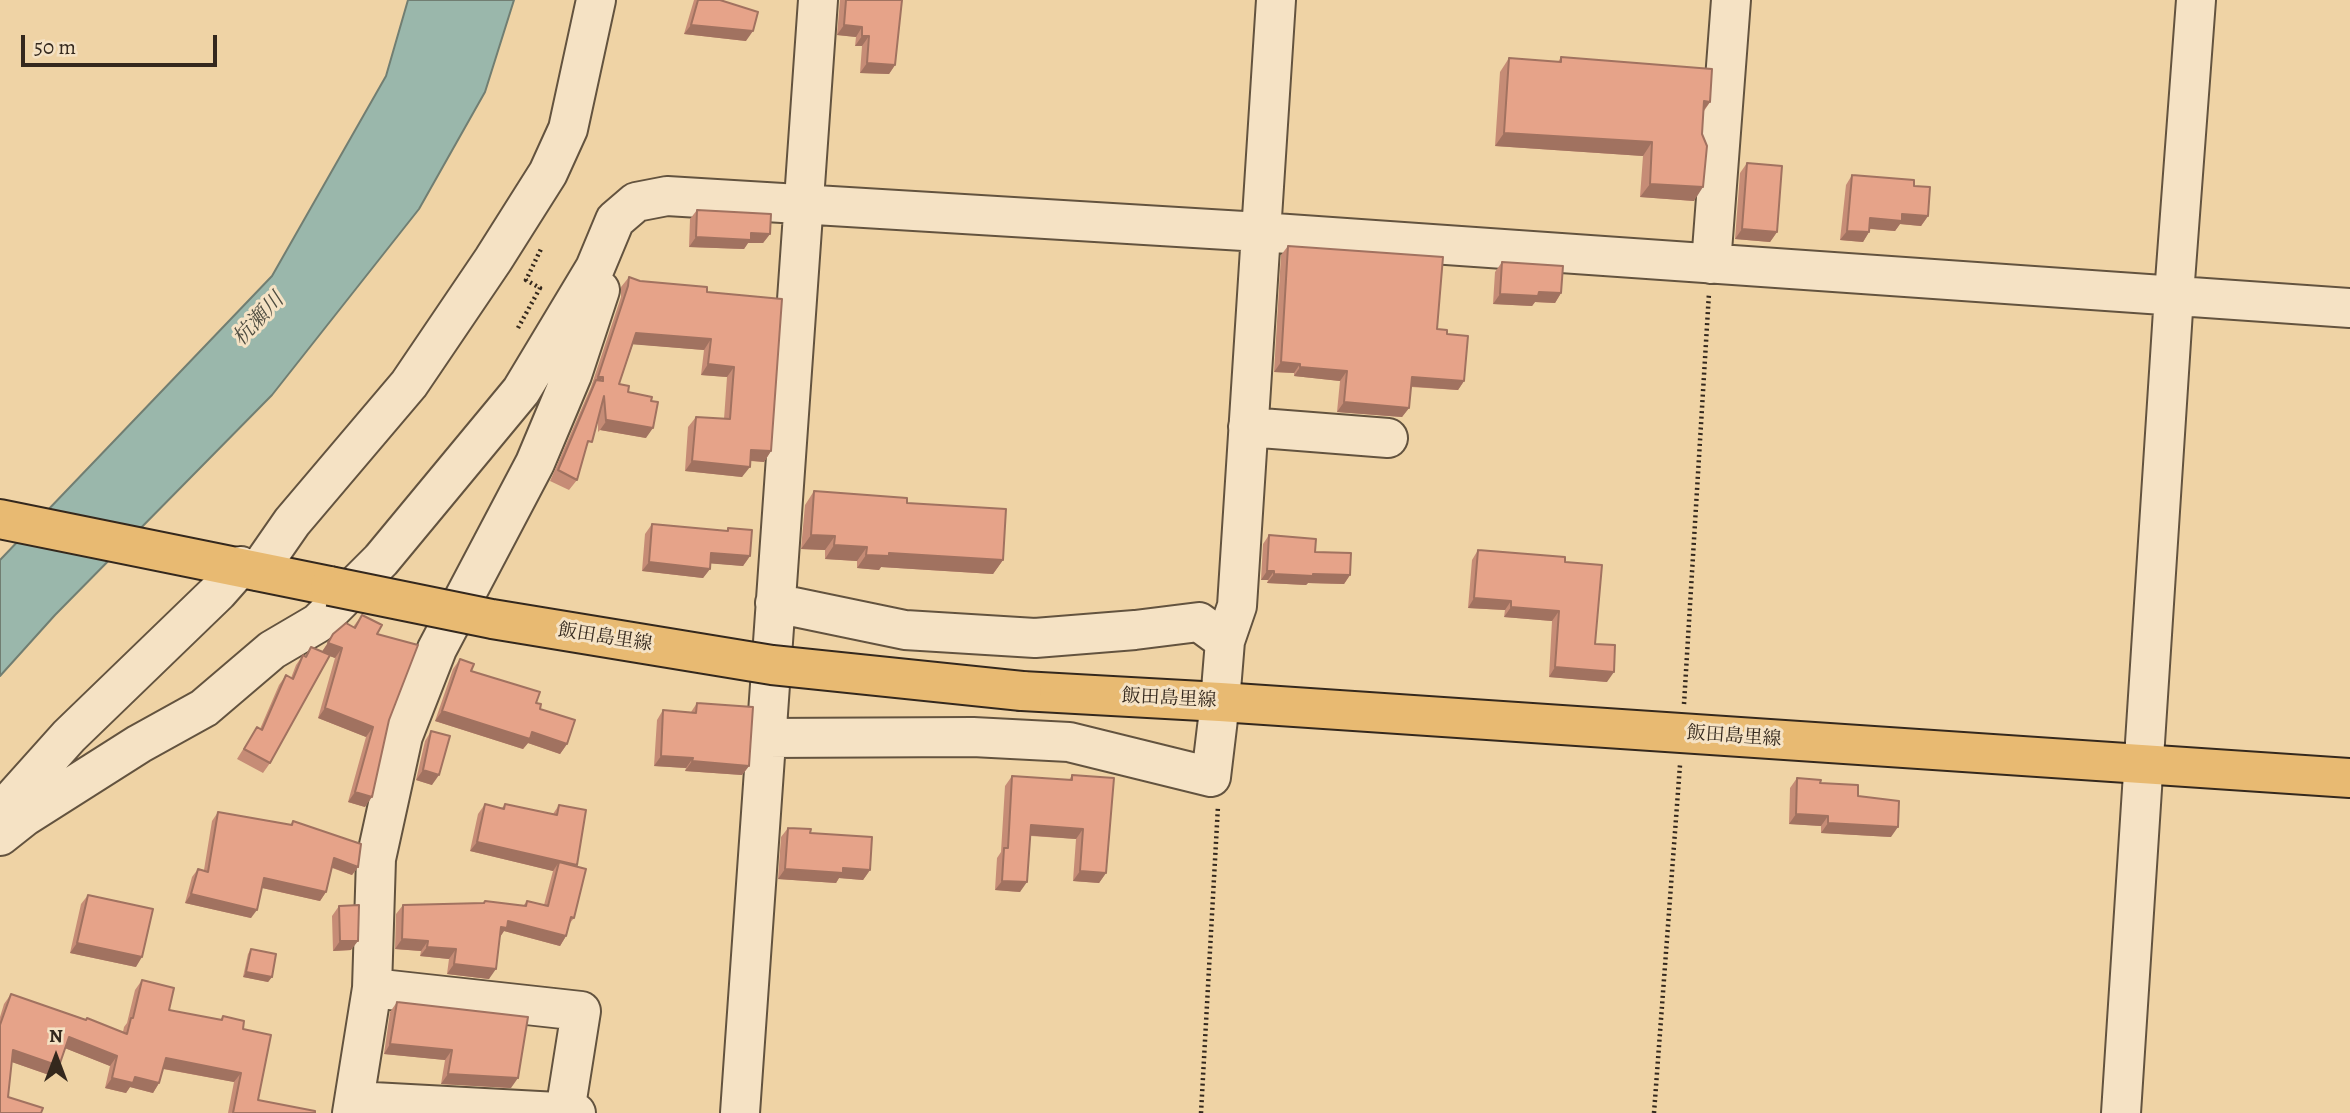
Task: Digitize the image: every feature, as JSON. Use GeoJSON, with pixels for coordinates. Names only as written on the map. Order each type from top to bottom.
{"type":"FeatureCollection","features":[{"type":"Feature","properties":{"kind":"main road","name":"飯田島里線"},"geometry":{"type":"LineString","coordinates":[[0,519],[492,619],[772,665],[1023,691],[2350,779]]}},
{"type":"Feature","properties":{"kind":"street"},"geometry":{"type":"LineString","coordinates":[[0,813],[69,736],[218,592],[238,566],[292,522],[409,384],[548,173],[568,129],[596,0]]}},
{"type":"Feature","properties":{"kind":"street"},"geometry":{"type":"LineString","coordinates":[[740,1113],[818,0]]}},
{"type":"Feature","properties":{"kind":"street"},"geometry":{"type":"LineString","coordinates":[[766,738],[973,737],[1069,742],[1211,777],[1225,641],[1237,606],[1276,0]]}},
{"type":"Feature","properties":{"kind":"street"},"geometry":{"type":"LineString","coordinates":[[1711,264],[1731,0]]}},
{"type":"Feature","properties":{"kind":"street"},"geometry":{"type":"LineString","coordinates":[[2121,1113],[2174,295],[2196,0]]}},
{"type":"Feature","properties":{"kind":"street"},"geometry":{"type":"LineString","coordinates":[[0,867],[5,849],[0,836],[24,817],[204,708],[272,650],[318,623],[381,560],[521,391],[595,268],[615,219],[636,202],[667,196],[1261,232],[2350,308]]}},
{"type":"Feature","properties":{"kind":"street"},"geometry":{"type":"LineString","coordinates":[[576,1113],[353,1107],[372,988],[376,859],[403,736],[437,649],[535,463],[572,375],[601,287],[595,268]]}},
{"type":"Feature","properties":{"kind":"street"},"geometry":{"type":"LineString","coordinates":[[1248,427],[1388,438]]}},
{"type":"Feature","properties":{"kind":"street"},"geometry":{"type":"LineString","coordinates":[[775,603],[905,630],[1035,638],[1199,622],[1225,641]]}},
{"type":"Feature","properties":{"kind":"street"},"geometry":{"type":"LineString","coordinates":[[372,988],[581,1011],[565,1112]]}},
{"type":"Feature","properties":{"kind":"path"},"geometry":{"type":"LineString","coordinates":[[515,335],[540,288],[526,280],[543,244]]}},
{"type":"Feature","properties":{"kind":"path"},"geometry":{"type":"LineString","coordinates":[[1654,1113],[1682,733],[1711,264]]}},
{"type":"Feature","properties":{"kind":"path"},"geometry":{"type":"LineString","coordinates":[[1201,1113],[1219,796],[1211,777]]}},
{"type":"Feature","properties":{"kind":"water","name":"杭瀬川"},"geometry":{"type":"Polygon","coordinates":[[[408,0],[514,0],[485,92],[419,209],[272,395],[55,615],[0,676],[0,560],[272,276],[386,76],[408,0]]]}},
{"type":"Feature","properties":{"kind":"building"},"geometry":{"type":"Polygon","coordinates":[[[698,0],[720,0],[758,12],[753,31],[691,25],[698,0]]]}},
{"type":"Feature","properties":{"kind":"building"},"geometry":{"type":"Polygon","coordinates":[[[846,0],[902,0],[895,65],[867,63],[869,36],[862,36],[862,27],[844,25],[846,0]]]}},
{"type":"Feature","properties":{"kind":"building"},"geometry":{"type":"Polygon","coordinates":[[[1561,57],[1712,69],[1710,102],[1704,101],[1702,134],[1707,146],[1703,187],[1650,184],[1652,142],[1504,133],[1509,58],[1561,62],[1561,57]]]}},
{"type":"Feature","properties":{"kind":"building"},"geometry":{"type":"Polygon","coordinates":[[[1747,163],[1782,166],[1777,232],[1742,229],[1747,163]]]}},
{"type":"Feature","properties":{"kind":"building"},"geometry":{"type":"Polygon","coordinates":[[[1852,175],[1914,180],[1914,186],[1930,187],[1928,216],[1902,214],[1902,221],[1870,218],[1869,232],[1847,231],[1852,175]]]}},
{"type":"Feature","properties":{"kind":"building"},"geometry":{"type":"Polygon","coordinates":[[[697,210],[771,214],[770,234],[751,233],[751,240],[696,237],[697,210]]]}},
{"type":"Feature","properties":{"kind":"building"},"geometry":{"type":"Polygon","coordinates":[[[1288,246],[1443,257],[1437,329],[1447,330],[1447,334],[1468,336],[1464,381],[1412,377],[1409,408],[1344,402],[1347,371],[1300,367],[1300,364],[1281,362],[1288,246]]]}},
{"type":"Feature","properties":{"kind":"building"},"geometry":{"type":"Polygon","coordinates":[[[1502,262],[1563,266],[1561,293],[1539,292],[1538,296],[1500,294],[1502,262]]]}},
{"type":"Feature","properties":{"kind":"building"},"geometry":{"type":"Polygon","coordinates":[[[629,277],[640,281],[707,287],[707,292],[782,299],[771,451],[751,450],[750,467],[692,461],[696,417],[730,419],[734,367],[708,364],[711,339],[636,333],[619,384],[629,386],[628,392],[652,397],[651,401],[658,402],[653,428],[606,421],[604,396],[592,442],[588,441],[577,480],[558,470],[596,380],[603,381],[603,377],[598,377],[629,277]]]}},
{"type":"Feature","properties":{"kind":"building"},"geometry":{"type":"Polygon","coordinates":[[[814,491],[907,498],[907,503],[1006,509],[1003,560],[889,553],[889,556],[866,555],[867,547],[834,545],[835,536],[811,535],[814,491]]]}},
{"type":"Feature","properties":{"kind":"building"},"geometry":{"type":"Polygon","coordinates":[[[652,524],[728,531],[728,528],[752,530],[750,556],[711,553],[710,569],[649,562],[652,524]]]}},
{"type":"Feature","properties":{"kind":"building"},"geometry":{"type":"Polygon","coordinates":[[[1269,535],[1316,539],[1315,552],[1351,553],[1350,575],[1313,576],[1274,574],[1274,571],[1267,571],[1269,535]]]}},
{"type":"Feature","properties":{"kind":"building"},"geometry":{"type":"Polygon","coordinates":[[[1478,550],[1565,557],[1565,562],[1602,565],[1595,644],[1615,645],[1614,672],[1555,667],[1559,611],[1511,607],[1511,601],[1474,598],[1478,550]]]}},
{"type":"Feature","properties":{"kind":"building"},"geometry":{"type":"Polygon","coordinates":[[[362,615],[382,625],[377,634],[418,645],[389,720],[372,797],[355,792],[373,727],[325,708],[342,648],[328,643],[333,634],[346,623],[355,628],[362,615]]]}},
{"type":"Feature","properties":{"kind":"building"},"geometry":{"type":"Polygon","coordinates":[[[311,647],[330,655],[270,763],[244,749],[257,727],[262,730],[286,675],[293,679],[303,655],[306,657],[311,647]]]}},
{"type":"Feature","properties":{"kind":"building"},"geometry":{"type":"Polygon","coordinates":[[[460,659],[474,664],[471,671],[540,692],[536,703],[541,704],[540,709],[575,720],[567,744],[532,732],[530,739],[442,711],[460,659]]]}},
{"type":"Feature","properties":{"kind":"building"},"geometry":{"type":"Polygon","coordinates":[[[697,703],[753,707],[749,766],[661,756],[663,710],[696,713],[697,703]]]}},
{"type":"Feature","properties":{"kind":"building"},"geometry":{"type":"Polygon","coordinates":[[[431,731],[450,736],[439,775],[423,770],[431,731]]]}},
{"type":"Feature","properties":{"kind":"building"},"geometry":{"type":"Polygon","coordinates":[[[1072,775],[1114,778],[1106,873],[1080,871],[1083,829],[1031,825],[1027,882],[1002,881],[1004,848],[1008,848],[1012,776],[1072,780],[1072,775]]]}},
{"type":"Feature","properties":{"kind":"building"},"geometry":{"type":"Polygon","coordinates":[[[1797,778],[1821,780],[1820,783],[1858,785],[1858,796],[1899,801],[1898,827],[1828,823],[1828,816],[1796,814],[1797,778]]]}},
{"type":"Feature","properties":{"kind":"building"},"geometry":{"type":"Polygon","coordinates":[[[485,804],[504,809],[505,804],[557,815],[559,805],[586,810],[577,865],[477,842],[485,804]]]}},
{"type":"Feature","properties":{"kind":"building"},"geometry":{"type":"Polygon","coordinates":[[[218,812],[292,825],[293,821],[361,844],[358,867],[334,858],[326,892],[264,878],[257,910],[191,894],[198,869],[208,872],[218,812]]]}},
{"type":"Feature","properties":{"kind":"building"},"geometry":{"type":"Polygon","coordinates":[[[788,828],[811,829],[810,833],[872,837],[870,870],[843,868],[843,873],[785,869],[788,828]]]}},
{"type":"Feature","properties":{"kind":"building"},"geometry":{"type":"Polygon","coordinates":[[[559,862],[586,869],[574,918],[571,917],[566,936],[508,921],[507,928],[501,927],[496,969],[454,964],[456,949],[427,947],[428,941],[402,939],[403,905],[485,901],[526,906],[527,901],[548,906],[559,862]]]}},
{"type":"Feature","properties":{"kind":"building"},"geometry":{"type":"Polygon","coordinates":[[[88,895],[153,909],[142,957],[77,943],[88,895]]]}},
{"type":"Feature","properties":{"kind":"building"},"geometry":{"type":"Polygon","coordinates":[[[359,905],[358,941],[340,941],[339,906],[359,905]]]}},
{"type":"Feature","properties":{"kind":"building"},"geometry":{"type":"Polygon","coordinates":[[[251,949],[276,954],[272,977],[246,972],[251,949]]]}},
{"type":"Feature","properties":{"kind":"building"},"geometry":{"type":"Polygon","coordinates":[[[142,980],[174,988],[169,1010],[222,1020],[223,1016],[244,1021],[243,1029],[271,1035],[258,1100],[315,1113],[233,1113],[241,1073],[166,1058],[159,1083],[135,1077],[133,1083],[112,1078],[117,1056],[69,1037],[59,1066],[13,1050],[8,1097],[43,1108],[41,1113],[0,1113],[0,1025],[11,994],[127,1034],[142,980]]]}},
{"type":"Feature","properties":{"kind":"building"},"geometry":{"type":"Polygon","coordinates":[[[397,1002],[528,1017],[518,1078],[448,1074],[452,1050],[390,1044],[397,1002]]]}}]}
